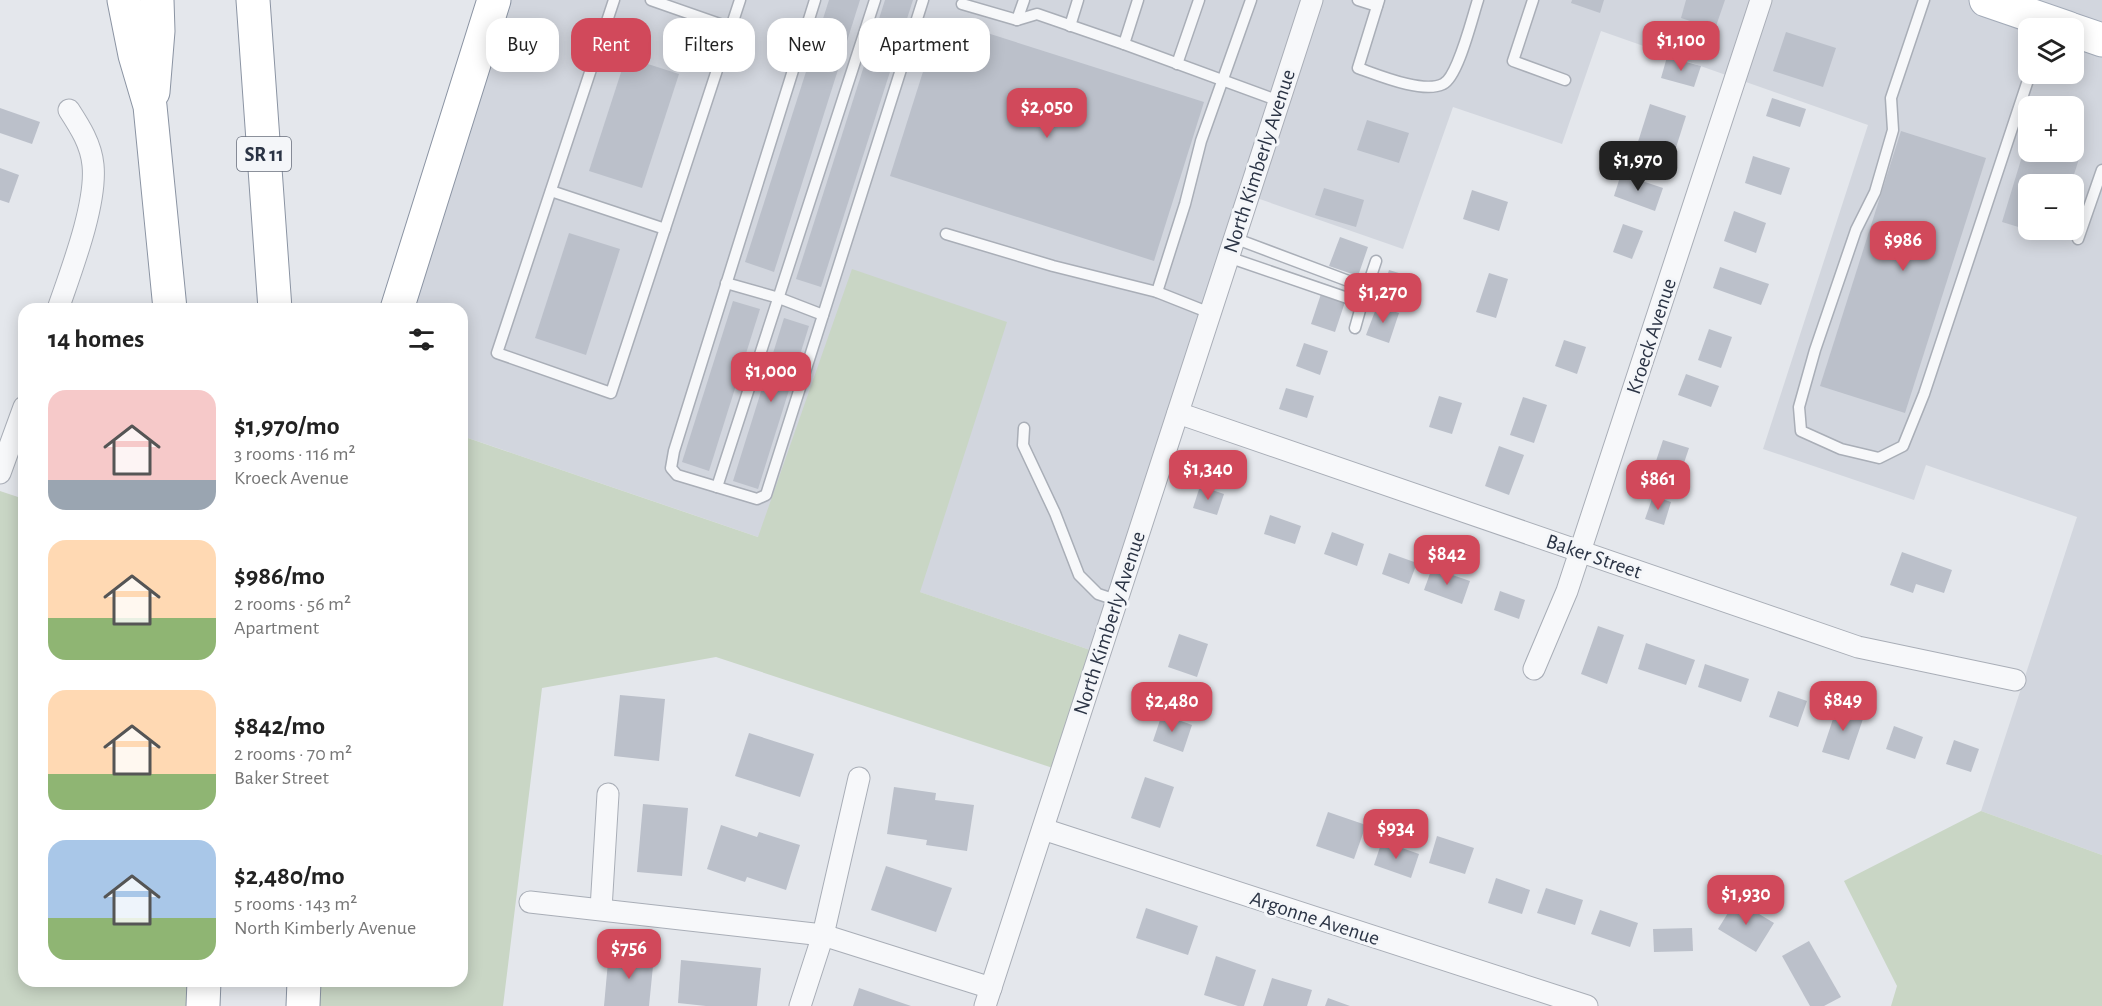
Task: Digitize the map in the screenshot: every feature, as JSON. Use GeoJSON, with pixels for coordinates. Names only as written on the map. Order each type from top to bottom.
{"type":"FeatureCollection","features":[{"type":"Feature","properties":{"kind":"main road"},"geometry":{"type":"LineString","coordinates":[[124,0],[141,80],[150,106]]}},
{"type":"Feature","properties":{"kind":"main road"},"geometry":{"type":"LineString","coordinates":[[157,0],[158,31],[150,106],[169,303]]}},
{"type":"Feature","properties":{"kind":"main road","name":"SR 11"},"geometry":{"type":"LineString","coordinates":[[253,0],[275,303]]}},
{"type":"Feature","properties":{"kind":"main road"},"geometry":{"type":"LineString","coordinates":[[398,303],[494,0]]}},
{"type":"Feature","properties":{"kind":"main road"},"geometry":{"type":"LineString","coordinates":[[2000,2],[2037,18]]}},
{"type":"Feature","properties":{"kind":"main road"},"geometry":{"type":"LineString","coordinates":[[2084,35],[2102,40]]}},
{"type":"Feature","properties":{"kind":"main road"},"geometry":{"type":"LineString","coordinates":[[203,1006],[204,987]]}},
{"type":"Feature","properties":{"kind":"main road"},"geometry":{"type":"LineString","coordinates":[[303,1006],[304,987]]}},
{"type":"Feature","properties":{"kind":"street","name":"North Kimberly Avenue"},"geometry":{"type":"LineString","coordinates":[[988,997],[1311,0]]}},
{"type":"Feature","properties":{"kind":"street","name":"Kroeck Avenue"},"geometry":{"type":"LineString","coordinates":[[1534,669],[1567,591],[1761,0]]}},
{"type":"Feature","properties":{"kind":"street"},"geometry":{"type":"LineString","coordinates":[[60,303],[91,201],[93,184],[93,164],[87,140],[69,110]]}},
{"type":"Feature","properties":{"kind":"street","name":"Baker Street"},"geometry":{"type":"LineString","coordinates":[[1178,413],[1857,647],[2015,680]]}},
{"type":"Feature","properties":{"kind":"street"},"geometry":{"type":"LineString","coordinates":[[0,473],[18,424]]}},
{"type":"Feature","properties":{"kind":"street"},"geometry":{"type":"LineString","coordinates":[[800,1006],[823,935],[860,778]]}},
{"type":"Feature","properties":{"kind":"street"},"geometry":{"type":"LineString","coordinates":[[601,909],[608,794]]}},
{"type":"Feature","properties":{"kind":"street","name":"Argonne Avenue"},"geometry":{"type":"LineString","coordinates":[[1043,829],[1587,1006]]}},
{"type":"Feature","properties":{"kind":"street"},"geometry":{"type":"LineString","coordinates":[[530,902],[823,935],[988,997]]}},
{"type":"Feature","properties":{"kind":"lane"},"geometry":{"type":"LineString","coordinates":[[614,0],[497,353],[611,393],[717,72]]}},
{"type":"Feature","properties":{"kind":"lane"},"geometry":{"type":"LineString","coordinates":[[651,0],[702,18]]}},
{"type":"Feature","properties":{"kind":"lane"},"geometry":{"type":"LineString","coordinates":[[734,18],[740,0]]}},
{"type":"Feature","properties":{"kind":"lane"},"geometry":{"type":"LineString","coordinates":[[815,0],[674,451],[672,468],[677,475],[758,499],[766,495],[923,0]]}},
{"type":"Feature","properties":{"kind":"lane"},"geometry":{"type":"LineString","coordinates":[[717,487],[875,0]]}},
{"type":"Feature","properties":{"kind":"lane"},"geometry":{"type":"LineString","coordinates":[[1017,20],[1024,0]]}},
{"type":"Feature","properties":{"kind":"lane"},"geometry":{"type":"LineString","coordinates":[[1070,26],[1078,0]]}},
{"type":"Feature","properties":{"kind":"lane"},"geometry":{"type":"LineString","coordinates":[[1124,44],[1138,0]]}},
{"type":"Feature","properties":{"kind":"lane"},"geometry":{"type":"LineString","coordinates":[[1177,64],[1199,0]]}},
{"type":"Feature","properties":{"kind":"lane"},"geometry":{"type":"LineString","coordinates":[[1157,292],[1185,204],[1201,141],[1251,0]]}},
{"type":"Feature","properties":{"kind":"lane"},"geometry":{"type":"LineString","coordinates":[[1358,0],[1378,3],[1358,68],[1430,88],[1444,84],[1453,73],[1478,0]]}},
{"type":"Feature","properties":{"kind":"lane"},"geometry":{"type":"LineString","coordinates":[[1533,0],[1513,61],[1565,80]]}},
{"type":"Feature","properties":{"kind":"lane"},"geometry":{"type":"LineString","coordinates":[[1924,0],[1891,98],[1893,130],[1875,192],[1856,230],[1799,407],[1802,431],[1841,449],[1879,458],[1903,446],[1924,394],[2028,84]]}},
{"type":"Feature","properties":{"kind":"lane"},"geometry":{"type":"LineString","coordinates":[[962,4],[975,4],[1017,20],[1037,14],[1279,101]]}},
{"type":"Feature","properties":{"kind":"lane"},"geometry":{"type":"LineString","coordinates":[[2084,222],[2102,170]]}},
{"type":"Feature","properties":{"kind":"lane"},"geometry":{"type":"LineString","coordinates":[[551,191],[665,229]]}},
{"type":"Feature","properties":{"kind":"lane"},"geometry":{"type":"LineString","coordinates":[[946,234],[1053,266],[1157,292],[1210,313]]}},
{"type":"Feature","properties":{"kind":"lane"},"geometry":{"type":"LineString","coordinates":[[1231,247],[1367,288]]}},
{"type":"Feature","properties":{"kind":"lane"},"geometry":{"type":"LineString","coordinates":[[1231,247],[1362,303]]}},
{"type":"Feature","properties":{"kind":"lane"},"geometry":{"type":"LineString","coordinates":[[1355,328],[1376,261]]}},
{"type":"Feature","properties":{"kind":"lane"},"geometry":{"type":"LineString","coordinates":[[726,283],[779,298],[823,315]]}},
{"type":"Feature","properties":{"kind":"lane"},"geometry":{"type":"LineString","coordinates":[[1024,428],[1023,445],[1055,513],[1079,575],[1098,594],[1116,600]]}},
{"type":"Feature","properties":{"kind":"shaded area"},"geometry":{"type":"Polygon","coordinates":[[[494,0],[2102,0],[2102,855],[1981,811],[2077,517],[1926,465],[1914,500],[1763,449],[1868,125],[1601,31],[1562,144],[1453,107],[1403,249],[1248,195],[1099,653],[468,438],[468,303],[399,303],[486,25],[486,72],[559,72],[559,18],[488,18],[494,0]]]}},
{"type":"Feature","properties":{"kind":"green space"},"geometry":{"type":"Polygon","coordinates":[[[852,269],[1007,322],[920,592],[1099,653],[1062,771],[716,657],[542,688],[503,1006],[303,1006],[304,987],[468,987],[468,438],[758,537],[852,269]]]}},
{"type":"Feature","properties":{"kind":"green space"},"geometry":{"type":"Polygon","coordinates":[[[0,491],[18,497],[18,987],[204,987],[203,1006],[0,1006],[0,491]]]}},
{"type":"Feature","properties":{"kind":"green space"},"geometry":{"type":"Polygon","coordinates":[[[1981,811],[2102,855],[2102,1006],[1891,1006],[1897,986],[1844,881],[1981,811]]]}},
{"type":"Feature","properties":{"kind":"building"},"geometry":{"type":"Polygon","coordinates":[[[829,0],[860,0],[847,41],[847,18],[823,18],[829,0]]]}},
{"type":"Feature","properties":{"kind":"building"},"geometry":{"type":"Polygon","coordinates":[[[885,0],[913,0],[907,18],[879,18],[885,0]]]}},
{"type":"Feature","properties":{"kind":"building"},"geometry":{"type":"Polygon","coordinates":[[[1572,0],[1604,0],[1600,13],[1571,3],[1572,0]]]}},
{"type":"Feature","properties":{"kind":"building"},"geometry":{"type":"Polygon","coordinates":[[[1686,0],[1725,0],[1715,29],[1681,18],[1686,0]]]}},
{"type":"Feature","properties":{"kind":"building"},"geometry":{"type":"Polygon","coordinates":[[[1786,32],[1836,48],[1823,87],[1773,71],[1786,32]]]}},
{"type":"Feature","properties":{"kind":"building"},"geometry":{"type":"Polygon","coordinates":[[[990,34],[1204,102],[1154,261],[890,176],[923,72],[990,72],[990,34]]]}},
{"type":"Feature","properties":{"kind":"building"},"geometry":{"type":"Polygon","coordinates":[[[1667,57],[1701,66],[1694,87],[1661,78],[1667,57]]]}},
{"type":"Feature","properties":{"kind":"building"},"geometry":{"type":"Polygon","coordinates":[[[651,65],[663,69],[663,72],[679,74],[642,188],[589,171],[621,72],[651,72],[651,65]]]}},
{"type":"Feature","properties":{"kind":"building"},"geometry":{"type":"Polygon","coordinates":[[[806,72],[837,72],[774,272],[745,262],[806,72]]]}},
{"type":"Feature","properties":{"kind":"building"},"geometry":{"type":"Polygon","coordinates":[[[862,72],[890,72],[821,287],[796,279],[862,72]]]}},
{"type":"Feature","properties":{"kind":"building"},"geometry":{"type":"Polygon","coordinates":[[[1772,98],[1806,109],[1800,127],[1766,116],[1772,98]]]}},
{"type":"Feature","properties":{"kind":"building"},"geometry":{"type":"Polygon","coordinates":[[[1650,104],[1686,116],[1673,157],[1637,145],[1650,104]]]}},
{"type":"Feature","properties":{"kind":"building"},"geometry":{"type":"Polygon","coordinates":[[[0,108],[40,122],[32,144],[0,133],[0,108]]]}},
{"type":"Feature","properties":{"kind":"building"},"geometry":{"type":"Polygon","coordinates":[[[1367,120],[1409,133],[1399,163],[1357,150],[1367,120]]]}},
{"type":"Feature","properties":{"kind":"building"},"geometry":{"type":"Polygon","coordinates":[[[1901,131],[1986,158],[1905,413],[1820,386],[1901,131]]]}},
{"type":"Feature","properties":{"kind":"building"},"geometry":{"type":"Polygon","coordinates":[[[1753,156],[1790,168],[1781,195],[1745,183],[1753,156]]]}},
{"type":"Feature","properties":{"kind":"building"},"geometry":{"type":"Polygon","coordinates":[[[2020,162],[2078,162],[2074,174],[2018,174],[2018,227],[2002,222],[2020,162]]]}},
{"type":"Feature","properties":{"kind":"building"},"geometry":{"type":"Polygon","coordinates":[[[0,168],[19,175],[9,203],[0,200],[0,168]]]}},
{"type":"Feature","properties":{"kind":"building"},"geometry":{"type":"Polygon","coordinates":[[[1621,174],[1663,188],[1655,211],[1614,196],[1621,174]]]}},
{"type":"Feature","properties":{"kind":"building"},"geometry":{"type":"Polygon","coordinates":[[[1324,188],[1364,200],[1356,227],[1315,215],[1324,188]]]}},
{"type":"Feature","properties":{"kind":"building"},"geometry":{"type":"Polygon","coordinates":[[[1472,190],[1508,202],[1499,231],[1463,219],[1472,190]]]}},
{"type":"Feature","properties":{"kind":"building"},"geometry":{"type":"Polygon","coordinates":[[[1734,211],[1766,223],[1756,253],[1724,241],[1734,211]]]}},
{"type":"Feature","properties":{"kind":"building"},"geometry":{"type":"Polygon","coordinates":[[[1623,224],[1643,231],[1632,259],[1613,252],[1623,224]]]}},
{"type":"Feature","properties":{"kind":"building"},"geometry":{"type":"Polygon","coordinates":[[[569,233],[620,249],[586,355],[535,338],[569,233]]]}},
{"type":"Feature","properties":{"kind":"building"},"geometry":{"type":"Polygon","coordinates":[[[1340,237],[1368,247],[1358,276],[1329,266],[1340,237]]]}},
{"type":"Feature","properties":{"kind":"building"},"geometry":{"type":"Polygon","coordinates":[[[1720,267],[1769,284],[1761,305],[1713,288],[1720,267]]]}},
{"type":"Feature","properties":{"kind":"building"},"geometry":{"type":"Polygon","coordinates":[[[1389,270],[1412,277],[1402,305],[1380,298],[1389,270]]]}},
{"type":"Feature","properties":{"kind":"building"},"geometry":{"type":"Polygon","coordinates":[[[1489,273],[1508,279],[1496,318],[1476,312],[1489,273]]]}},
{"type":"Feature","properties":{"kind":"building"},"geometry":{"type":"Polygon","coordinates":[[[1322,291],[1346,299],[1335,332],[1311,324],[1322,291]]]}},
{"type":"Feature","properties":{"kind":"building"},"geometry":{"type":"Polygon","coordinates":[[[733,301],[760,309],[709,471],[682,462],[733,301]]]}},
{"type":"Feature","properties":{"kind":"building"},"geometry":{"type":"Polygon","coordinates":[[[1377,306],[1399,313],[1389,343],[1366,335],[1377,306]]]}},
{"type":"Feature","properties":{"kind":"building"},"geometry":{"type":"Polygon","coordinates":[[[784,318],[809,326],[758,489],[733,481],[784,318]]]}},
{"type":"Feature","properties":{"kind":"building"},"geometry":{"type":"Polygon","coordinates":[[[1709,329],[1732,337],[1721,368],[1698,360],[1709,329]]]}},
{"type":"Feature","properties":{"kind":"building"},"geometry":{"type":"Polygon","coordinates":[[[1564,340],[1586,347],[1577,374],[1555,366],[1564,340]]]}},
{"type":"Feature","properties":{"kind":"building"},"geometry":{"type":"Polygon","coordinates":[[[1304,343],[1328,351],[1320,375],[1296,366],[1304,343]]]}},
{"type":"Feature","properties":{"kind":"building"},"geometry":{"type":"Polygon","coordinates":[[[1686,374],[1719,386],[1711,407],[1678,395],[1686,374]]]}},
{"type":"Feature","properties":{"kind":"building"},"geometry":{"type":"Polygon","coordinates":[[[1286,388],[1314,396],[1307,418],[1279,409],[1286,388]]]}},
{"type":"Feature","properties":{"kind":"building"},"geometry":{"type":"Polygon","coordinates":[[[1439,396],[1462,403],[1452,434],[1429,427],[1439,396]]]}},
{"type":"Feature","properties":{"kind":"building"},"geometry":{"type":"Polygon","coordinates":[[[1523,397],[1547,405],[1534,443],[1510,435],[1523,397]]]}},
{"type":"Feature","properties":{"kind":"building"},"geometry":{"type":"Polygon","coordinates":[[[1663,440],[1689,448],[1681,472],[1655,464],[1663,440]]]}},
{"type":"Feature","properties":{"kind":"building"},"geometry":{"type":"Polygon","coordinates":[[[1499,446],[1524,455],[1509,495],[1485,486],[1499,446]]]}},
{"type":"Feature","properties":{"kind":"building"},"geometry":{"type":"Polygon","coordinates":[[[1200,486],[1224,494],[1217,515],[1193,508],[1200,486]]]}},
{"type":"Feature","properties":{"kind":"building"},"geometry":{"type":"Polygon","coordinates":[[[1653,496],[1671,502],[1664,525],[1645,519],[1653,496]]]}},
{"type":"Feature","properties":{"kind":"building"},"geometry":{"type":"Polygon","coordinates":[[[1270,515],[1301,526],[1295,544],[1264,534],[1270,515]]]}},
{"type":"Feature","properties":{"kind":"building"},"geometry":{"type":"Polygon","coordinates":[[[1332,532],[1364,544],[1357,566],[1324,554],[1332,532]]]}},
{"type":"Feature","properties":{"kind":"building"},"geometry":{"type":"Polygon","coordinates":[[[1902,552],[1952,570],[1944,593],[1916,584],[1913,593],[1890,585],[1902,552]]]}},
{"type":"Feature","properties":{"kind":"building"},"geometry":{"type":"Polygon","coordinates":[[[1389,553],[1417,563],[1409,584],[1382,574],[1389,553]]]}},
{"type":"Feature","properties":{"kind":"building"},"geometry":{"type":"Polygon","coordinates":[[[1432,568],[1470,581],[1462,604],[1424,590],[1432,568]]]}},
{"type":"Feature","properties":{"kind":"building"},"geometry":{"type":"Polygon","coordinates":[[[1500,591],[1525,600],[1519,619],[1494,610],[1500,591]]]}},
{"type":"Feature","properties":{"kind":"building"},"geometry":{"type":"Polygon","coordinates":[[[1598,626],[1624,635],[1607,684],[1581,674],[1598,626]]]}},
{"type":"Feature","properties":{"kind":"building"},"geometry":{"type":"Polygon","coordinates":[[[1179,634],[1208,644],[1197,677],[1168,667],[1179,634]]]}},
{"type":"Feature","properties":{"kind":"building"},"geometry":{"type":"Polygon","coordinates":[[[1646,643],[1695,660],[1686,685],[1638,669],[1646,643]]]}},
{"type":"Feature","properties":{"kind":"building"},"geometry":{"type":"Polygon","coordinates":[[[1705,664],[1749,679],[1741,702],[1698,687],[1705,664]]]}},
{"type":"Feature","properties":{"kind":"building"},"geometry":{"type":"Polygon","coordinates":[[[1778,691],[1807,701],[1798,727],[1769,717],[1778,691]]]}},
{"type":"Feature","properties":{"kind":"building"},"geometry":{"type":"Polygon","coordinates":[[[620,695],[665,699],[659,761],[614,756],[620,695]]]}},
{"type":"Feature","properties":{"kind":"building"},"geometry":{"type":"Polygon","coordinates":[[[1838,704],[1865,713],[1849,760],[1822,752],[1838,704]]]}},
{"type":"Feature","properties":{"kind":"building"},"geometry":{"type":"Polygon","coordinates":[[[1162,714],[1192,725],[1183,752],[1153,741],[1162,714]]]}},
{"type":"Feature","properties":{"kind":"building"},"geometry":{"type":"Polygon","coordinates":[[[1894,726],[1923,737],[1915,759],[1886,749],[1894,726]]]}},
{"type":"Feature","properties":{"kind":"building"},"geometry":{"type":"Polygon","coordinates":[[[749,733],[814,754],[800,797],[735,776],[749,733]]]}},
{"type":"Feature","properties":{"kind":"building"},"geometry":{"type":"Polygon","coordinates":[[[1954,740],[1979,749],[1971,772],[1946,764],[1954,740]]]}},
{"type":"Feature","properties":{"kind":"building"},"geometry":{"type":"Polygon","coordinates":[[[1145,777],[1174,787],[1160,828],[1131,818],[1145,777]]]}},
{"type":"Feature","properties":{"kind":"building"},"geometry":{"type":"Polygon","coordinates":[[[894,787],[936,793],[935,800],[974,805],[967,851],[926,845],[927,840],[887,834],[894,787]]]}},
{"type":"Feature","properties":{"kind":"building"},"geometry":{"type":"Polygon","coordinates":[[[643,804],[688,808],[682,876],[637,872],[643,804]]]}},
{"type":"Feature","properties":{"kind":"building"},"geometry":{"type":"Polygon","coordinates":[[[1328,812],[1366,825],[1354,859],[1316,846],[1328,812]]]}},
{"type":"Feature","properties":{"kind":"building"},"geometry":{"type":"Polygon","coordinates":[[[721,825],[757,837],[759,832],[800,845],[786,890],[747,877],[745,882],[707,869],[721,825]]]}},
{"type":"Feature","properties":{"kind":"building"},"geometry":{"type":"Polygon","coordinates":[[[1437,836],[1474,848],[1465,874],[1429,863],[1437,836]]]}},
{"type":"Feature","properties":{"kind":"building"},"geometry":{"type":"Polygon","coordinates":[[[1382,841],[1419,854],[1411,878],[1374,865],[1382,841]]]}},
{"type":"Feature","properties":{"kind":"building"},"geometry":{"type":"Polygon","coordinates":[[[886,866],[952,888],[936,932],[871,910],[886,866]]]}},
{"type":"Feature","properties":{"kind":"building"},"geometry":{"type":"Polygon","coordinates":[[[1496,878],[1530,890],[1522,914],[1488,903],[1496,878]]]}},
{"type":"Feature","properties":{"kind":"building"},"geometry":{"type":"Polygon","coordinates":[[[1546,888],[1583,900],[1575,925],[1537,913],[1546,888]]]}},
{"type":"Feature","properties":{"kind":"building"},"geometry":{"type":"Polygon","coordinates":[[[1736,900],[1774,923],[1756,952],[1718,929],[1736,900]]]}},
{"type":"Feature","properties":{"kind":"building"},"geometry":{"type":"Polygon","coordinates":[[[1146,908],[1198,926],[1188,955],[1136,938],[1146,908]]]}},
{"type":"Feature","properties":{"kind":"building"},"geometry":{"type":"Polygon","coordinates":[[[1600,910],[1638,923],[1630,947],[1591,934],[1600,910]]]}},
{"type":"Feature","properties":{"kind":"building"},"geometry":{"type":"Polygon","coordinates":[[[1692,928],[1693,951],[1654,952],[1653,929],[1692,928]]]}},
{"type":"Feature","properties":{"kind":"building"},"geometry":{"type":"Polygon","coordinates":[[[1809,941],[1841,997],[1824,1006],[1810,1006],[1782,956],[1809,941]]]}},
{"type":"Feature","properties":{"kind":"building"},"geometry":{"type":"Polygon","coordinates":[[[609,951],[654,956],[649,1006],[604,1006],[609,951]]]}},
{"type":"Feature","properties":{"kind":"building"},"geometry":{"type":"Polygon","coordinates":[[[1216,956],[1256,970],[1244,1006],[1204,995],[1216,956]]]}},
{"type":"Feature","properties":{"kind":"building"},"geometry":{"type":"Polygon","coordinates":[[[681,960],[761,968],[757,1006],[706,1006],[678,1003],[681,960]]]}},
{"type":"Feature","properties":{"kind":"building"},"geometry":{"type":"Polygon","coordinates":[[[1272,978],[1312,990],[1307,1006],[1263,1006],[1272,978]]]}},
{"type":"Feature","properties":{"kind":"building"},"geometry":{"type":"Polygon","coordinates":[[[859,988],[911,1006],[853,1006],[859,988]]]}},
{"type":"Feature","properties":{"kind":"building"},"geometry":{"type":"Polygon","coordinates":[[[1328,998],[1350,1006],[1325,1006],[1328,998]]]}}]}
